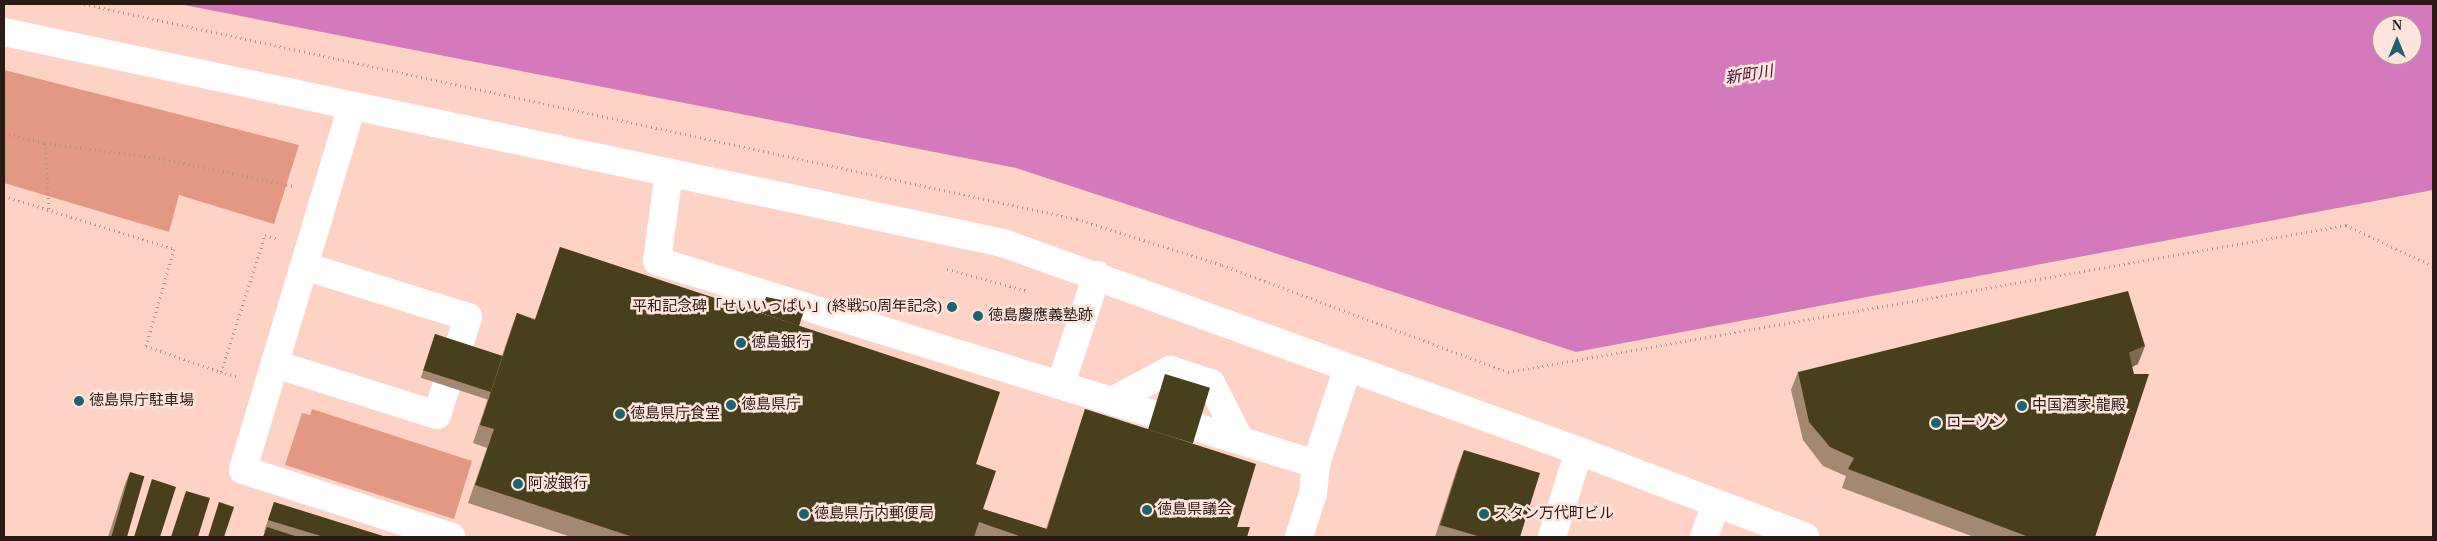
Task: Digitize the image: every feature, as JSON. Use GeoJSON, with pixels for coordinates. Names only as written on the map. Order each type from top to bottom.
{"type":"FeatureCollection","features":[{"type":"Feature","properties":{"kind":"street"},"geometry":{"type":"LineString","coordinates":[[4,32],[1003,243],[1097,275],[1805,537]]}},
{"type":"Feature","properties":{"kind":"street"},"geometry":{"type":"LineString","coordinates":[[352,106],[243,470],[452,537]]}},
{"type":"Feature","properties":{"kind":"street"},"geometry":{"type":"LineString","coordinates":[[670,172],[657,261],[1061,383],[1316,464]]}},
{"type":"Feature","properties":{"kind":"street"},"geometry":{"type":"LineString","coordinates":[[275,364],[436,415],[468,317],[304,266]]}},
{"type":"Feature","properties":{"kind":"street"},"geometry":{"type":"LineString","coordinates":[[1061,383],[1097,275]]}},
{"type":"Feature","properties":{"kind":"street"},"geometry":{"type":"LineString","coordinates":[[1114,400],[1170,370],[1211,383],[1240,440]]}},
{"type":"Feature","properties":{"kind":"street"},"geometry":{"type":"LineString","coordinates":[[1299,537],[1313,493],[1316,464],[1343,382]]}},
{"type":"Feature","properties":{"kind":"street"},"geometry":{"type":"LineString","coordinates":[[1552,537],[1579,452]]}},
{"type":"Feature","properties":{"kind":"street"},"geometry":{"type":"LineString","coordinates":[[1704,537],[1716,504]]}},
{"type":"Feature","properties":{"kind":"path"},"geometry":{"type":"LineString","coordinates":[[84,4],[1078,219],[1222,265],[1508,372],[2346,225],[2433,266]]}},
{"type":"Feature","properties":{"kind":"path"},"geometry":{"type":"LineString","coordinates":[[4,133],[45,143],[159,158],[298,187]]}},
{"type":"Feature","properties":{"kind":"path"},"geometry":{"type":"LineString","coordinates":[[45,143],[49,210]]}},
{"type":"Feature","properties":{"kind":"path"},"geometry":{"type":"LineString","coordinates":[[4,196],[174,249],[146,346],[237,377],[234,386]]}},
{"type":"Feature","properties":{"kind":"path"},"geometry":{"type":"LineString","coordinates":[[221,372],[265,235],[283,241]]}},
{"type":"Feature","properties":{"kind":"shaded area"},"geometry":{"type":"Polygon","coordinates":[[[4,70],[299,145],[274,224],[179,195],[169,232],[4,183],[4,70]]]}},
{"type":"Feature","properties":{"kind":"shaded area"},"geometry":{"type":"Polygon","coordinates":[[[312,409],[472,461],[454,519],[285,465],[302,413],[310,415],[312,409]]]}},
{"type":"Feature","properties":{"kind":"water","name":"新町川"},"geometry":{"type":"Polygon","coordinates":[[[179,4],[2433,4],[2433,190],[1576,352],[1016,168],[179,4]]]}},
{"type":"Feature","properties":{"kind":"building","name":"徳島県庁"},"geometry":{"type":"Polygon","coordinates":[[[560,247],[1000,392],[976,464],[996,471],[983,509],[1047,529],[1085,409],[1256,464],[1237,527],[1250,527],[1247,537],[1022,537],[979,522],[974,537],[633,537],[475,485],[494,429],[480,425],[517,313],[535,320],[560,247]]]}},
{"type":"Feature","properties":{"kind":"building"},"geometry":{"type":"Polygon","coordinates":[[[2128,291],[2145,346],[2129,353],[2134,374],[2149,374],[2095,537],[2029,537],[1848,469],[1854,458],[1830,447],[1809,422],[1798,372],[2128,291]]]}},
{"type":"Feature","properties":{"kind":"building"},"geometry":{"type":"Polygon","coordinates":[[[766,297],[797,303],[804,311],[799,326],[761,313],[766,297]]]}},
{"type":"Feature","properties":{"kind":"building"},"geometry":{"type":"Polygon","coordinates":[[[435,334],[503,356],[491,392],[423,370],[435,334]]]}},
{"type":"Feature","properties":{"kind":"building"},"geometry":{"type":"Polygon","coordinates":[[[1165,374],[1210,388],[1193,443],[1148,429],[1165,374]]]}},
{"type":"Feature","properties":{"kind":"building","name":"スタン万代町ビル"},"geometry":{"type":"Polygon","coordinates":[[[1464,450],[1540,473],[1520,537],[1481,537],[1440,525],[1464,450]]]}},
{"type":"Feature","properties":{"kind":"building"},"geometry":{"type":"Polygon","coordinates":[[[130,472],[144,476],[127,537],[111,537],[130,472]]]}},
{"type":"Feature","properties":{"kind":"building"},"geometry":{"type":"Polygon","coordinates":[[[152,479],[176,487],[160,537],[134,537],[152,479]]]}},
{"type":"Feature","properties":{"kind":"building"},"geometry":{"type":"Polygon","coordinates":[[[186,491],[210,498],[198,537],[171,537],[186,491]]]}},
{"type":"Feature","properties":{"kind":"building"},"geometry":{"type":"Polygon","coordinates":[[[219,502],[234,507],[224,537],[208,537],[219,502]]]}},
{"type":"Feature","properties":{"kind":"building"},"geometry":{"type":"Polygon","coordinates":[[[274,502],[386,537],[324,537],[268,520],[274,502]]]}},
{"type":"Feature","properties":{"kind":"building"},"geometry":{"type":"Polygon","coordinates":[[[267,527],[298,537],[263,537],[267,527]]]}},
{"type":"Feature","properties":{"kind":"place","name":"平和記念碑「せいいっぱい」(終戦50周年記念)"},"geometry":{"type":"Point","coordinates":[952,307]}},
{"type":"Feature","properties":{"kind":"place","name":"徳島慶應義塾跡"},"geometry":{"type":"Point","coordinates":[978,316]}},
{"type":"Feature","properties":{"kind":"place","name":"徳島銀行"},"geometry":{"type":"Point","coordinates":[741,343]}},
{"type":"Feature","properties":{"kind":"place","name":"徳島県庁駐車場"},"geometry":{"type":"Point","coordinates":[79,401]}},
{"type":"Feature","properties":{"kind":"place","name":"徳島県庁"},"geometry":{"type":"Point","coordinates":[731,405]}},
{"type":"Feature","properties":{"kind":"place","name":"中国酒家 龍殿"},"geometry":{"type":"Point","coordinates":[2022,406]}},
{"type":"Feature","properties":{"kind":"place","name":"徳島県庁食堂"},"geometry":{"type":"Point","coordinates":[620,414]}},
{"type":"Feature","properties":{"kind":"place","name":"ローソン"},"geometry":{"type":"Point","coordinates":[1936,423]}},
{"type":"Feature","properties":{"kind":"place","name":"阿波銀行"},"geometry":{"type":"Point","coordinates":[518,484]}},
{"type":"Feature","properties":{"kind":"place","name":"徳島県議会"},"geometry":{"type":"Point","coordinates":[1147,510]}},
{"type":"Feature","properties":{"kind":"place","name":"徳島県庁内郵便局"},"geometry":{"type":"Point","coordinates":[804,514]}},
{"type":"Feature","properties":{"kind":"place","name":"スタン万代町ビル"},"geometry":{"type":"Point","coordinates":[1484,514]}}]}
